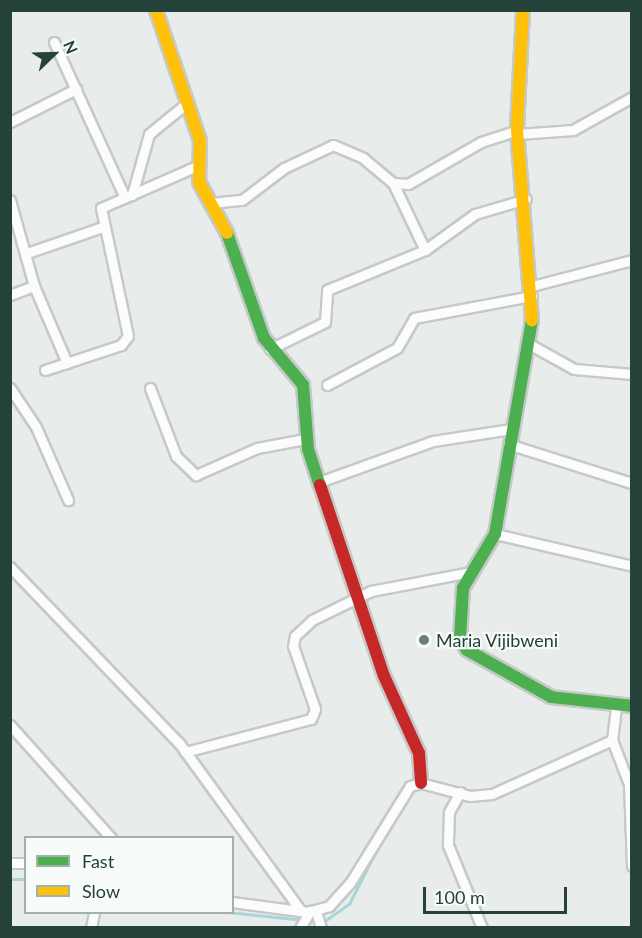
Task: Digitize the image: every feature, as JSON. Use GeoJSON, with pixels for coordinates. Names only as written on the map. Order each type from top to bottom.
{"type":"FeatureCollection","features":[{"type":"Feature","properties":{"kind":"street"},"geometry":{"type":"LineString","coordinates":[[156,10],[200,141],[197,166],[211,202],[270,349],[303,385],[305,439],[359,595],[384,676],[419,753],[422,783]]}},
{"type":"Feature","properties":{"kind":"street"},"geometry":{"type":"LineString","coordinates":[[523,10],[518,132],[526,199],[532,291],[529,344],[508,444],[495,534],[486,556],[471,572],[460,605],[460,639],[467,650],[568,703],[632,705]]}},
{"type":"Feature","properties":{"kind":"street"},"geometry":{"type":"LineString","coordinates":[[54,42],[128,196]]}},
{"type":"Feature","properties":{"kind":"street"},"geometry":{"type":"LineString","coordinates":[[10,122],[76,89]]}},
{"type":"Feature","properties":{"kind":"street"},"geometry":{"type":"LineString","coordinates":[[393,183],[408,184],[481,142],[518,132],[573,130],[632,97]]}},
{"type":"Feature","properties":{"kind":"street"},"geometry":{"type":"LineString","coordinates":[[128,196],[149,134],[188,103]]}},
{"type":"Feature","properties":{"kind":"street"},"geometry":{"type":"LineString","coordinates":[[211,202],[242,200],[284,168],[333,145],[363,158],[393,183],[425,250]]}},
{"type":"Feature","properties":{"kind":"street"},"geometry":{"type":"LineString","coordinates":[[45,370],[121,345],[128,336],[102,227],[101,208],[197,166]]}},
{"type":"Feature","properties":{"kind":"street"},"geometry":{"type":"LineString","coordinates":[[270,349],[325,322],[327,290],[425,250],[475,214],[526,199]]}},
{"type":"Feature","properties":{"kind":"street"},"geometry":{"type":"LineString","coordinates":[[10,200],[27,253],[34,286],[68,363]]}},
{"type":"Feature","properties":{"kind":"street"},"geometry":{"type":"LineString","coordinates":[[27,253],[102,227]]}},
{"type":"Feature","properties":{"kind":"street"},"geometry":{"type":"LineString","coordinates":[[327,385],[397,348],[414,318],[532,291],[632,260]]}},
{"type":"Feature","properties":{"kind":"street"},"geometry":{"type":"LineString","coordinates":[[10,295],[34,286]]}},
{"type":"Feature","properties":{"kind":"street"},"geometry":{"type":"LineString","coordinates":[[529,344],[563,365],[632,374]]}},
{"type":"Feature","properties":{"kind":"street"},"geometry":{"type":"LineString","coordinates":[[10,388],[36,427],[68,500]]}},
{"type":"Feature","properties":{"kind":"street"},"geometry":{"type":"LineString","coordinates":[[150,388],[176,456],[196,475],[257,448],[305,439]]}},
{"type":"Feature","properties":{"kind":"street"},"geometry":{"type":"LineString","coordinates":[[319,482],[433,441],[511,429]]}},
{"type":"Feature","properties":{"kind":"street"},"geometry":{"type":"LineString","coordinates":[[508,444],[632,483]]}},
{"type":"Feature","properties":{"kind":"street"},"geometry":{"type":"LineString","coordinates":[[495,534],[632,566]]}},
{"type":"Feature","properties":{"kind":"street"},"geometry":{"type":"LineString","coordinates":[[10,567],[185,752],[321,927]]}},
{"type":"Feature","properties":{"kind":"street"},"geometry":{"type":"LineString","coordinates":[[185,752],[311,719],[315,709],[294,657],[295,636],[329,609],[359,595],[471,572]]}},
{"type":"Feature","properties":{"kind":"street"},"geometry":{"type":"LineString","coordinates":[[616,706],[612,740],[626,768],[631,802],[632,866]]}},
{"type":"Feature","properties":{"kind":"street"},"geometry":{"type":"LineString","coordinates":[[10,725],[110,836]]}},
{"type":"Feature","properties":{"kind":"street"},"geometry":{"type":"LineString","coordinates":[[300,927],[309,911],[344,893],[403,794],[422,783],[482,798],[612,740]]}},
{"type":"Feature","properties":{"kind":"street"},"geometry":{"type":"LineString","coordinates":[[460,792],[449,812],[448,845],[482,927]]}},
{"type":"Feature","properties":{"kind":"street"},"geometry":{"type":"LineString","coordinates":[[234,902],[309,911]]}},
{"type":"Feature","properties":{"kind":"waterway"},"geometry":{"type":"LineString","coordinates":[[234,913],[323,922],[349,904],[379,845]]}},
{"type":"Feature","properties":{"kind":"waterway"},"geometry":{"type":"LineString","coordinates":[[10,879],[24,879]]}},
{"type":"Feature","properties":{"kind":"traffic: fast"},"geometry":{"type":"LineString","coordinates":[[227,233],[264,338],[303,385],[308,449],[320,485]]}},
{"type":"Feature","properties":{"kind":"traffic: fast"},"geometry":{"type":"LineString","coordinates":[[532,320],[495,534],[463,588],[460,639],[467,650],[551,697],[632,706]]}},
{"type":"Feature","properties":{"kind":"traffic: slow"},"geometry":{"type":"LineString","coordinates":[[156,10],[200,141],[199,182],[227,233]]}},
{"type":"Feature","properties":{"kind":"traffic: slow"},"geometry":{"type":"LineString","coordinates":[[523,10],[517,130],[532,320]]}},
{"type":"Feature","properties":{"kind":"traffic: jam"},"geometry":{"type":"LineString","coordinates":[[320,485],[384,676],[419,753],[421,783]]}},
{"type":"Feature","properties":{"kind":"place","name":"Maria Vijibweni"},"geometry":{"type":"Point","coordinates":[424,640]}}]}
